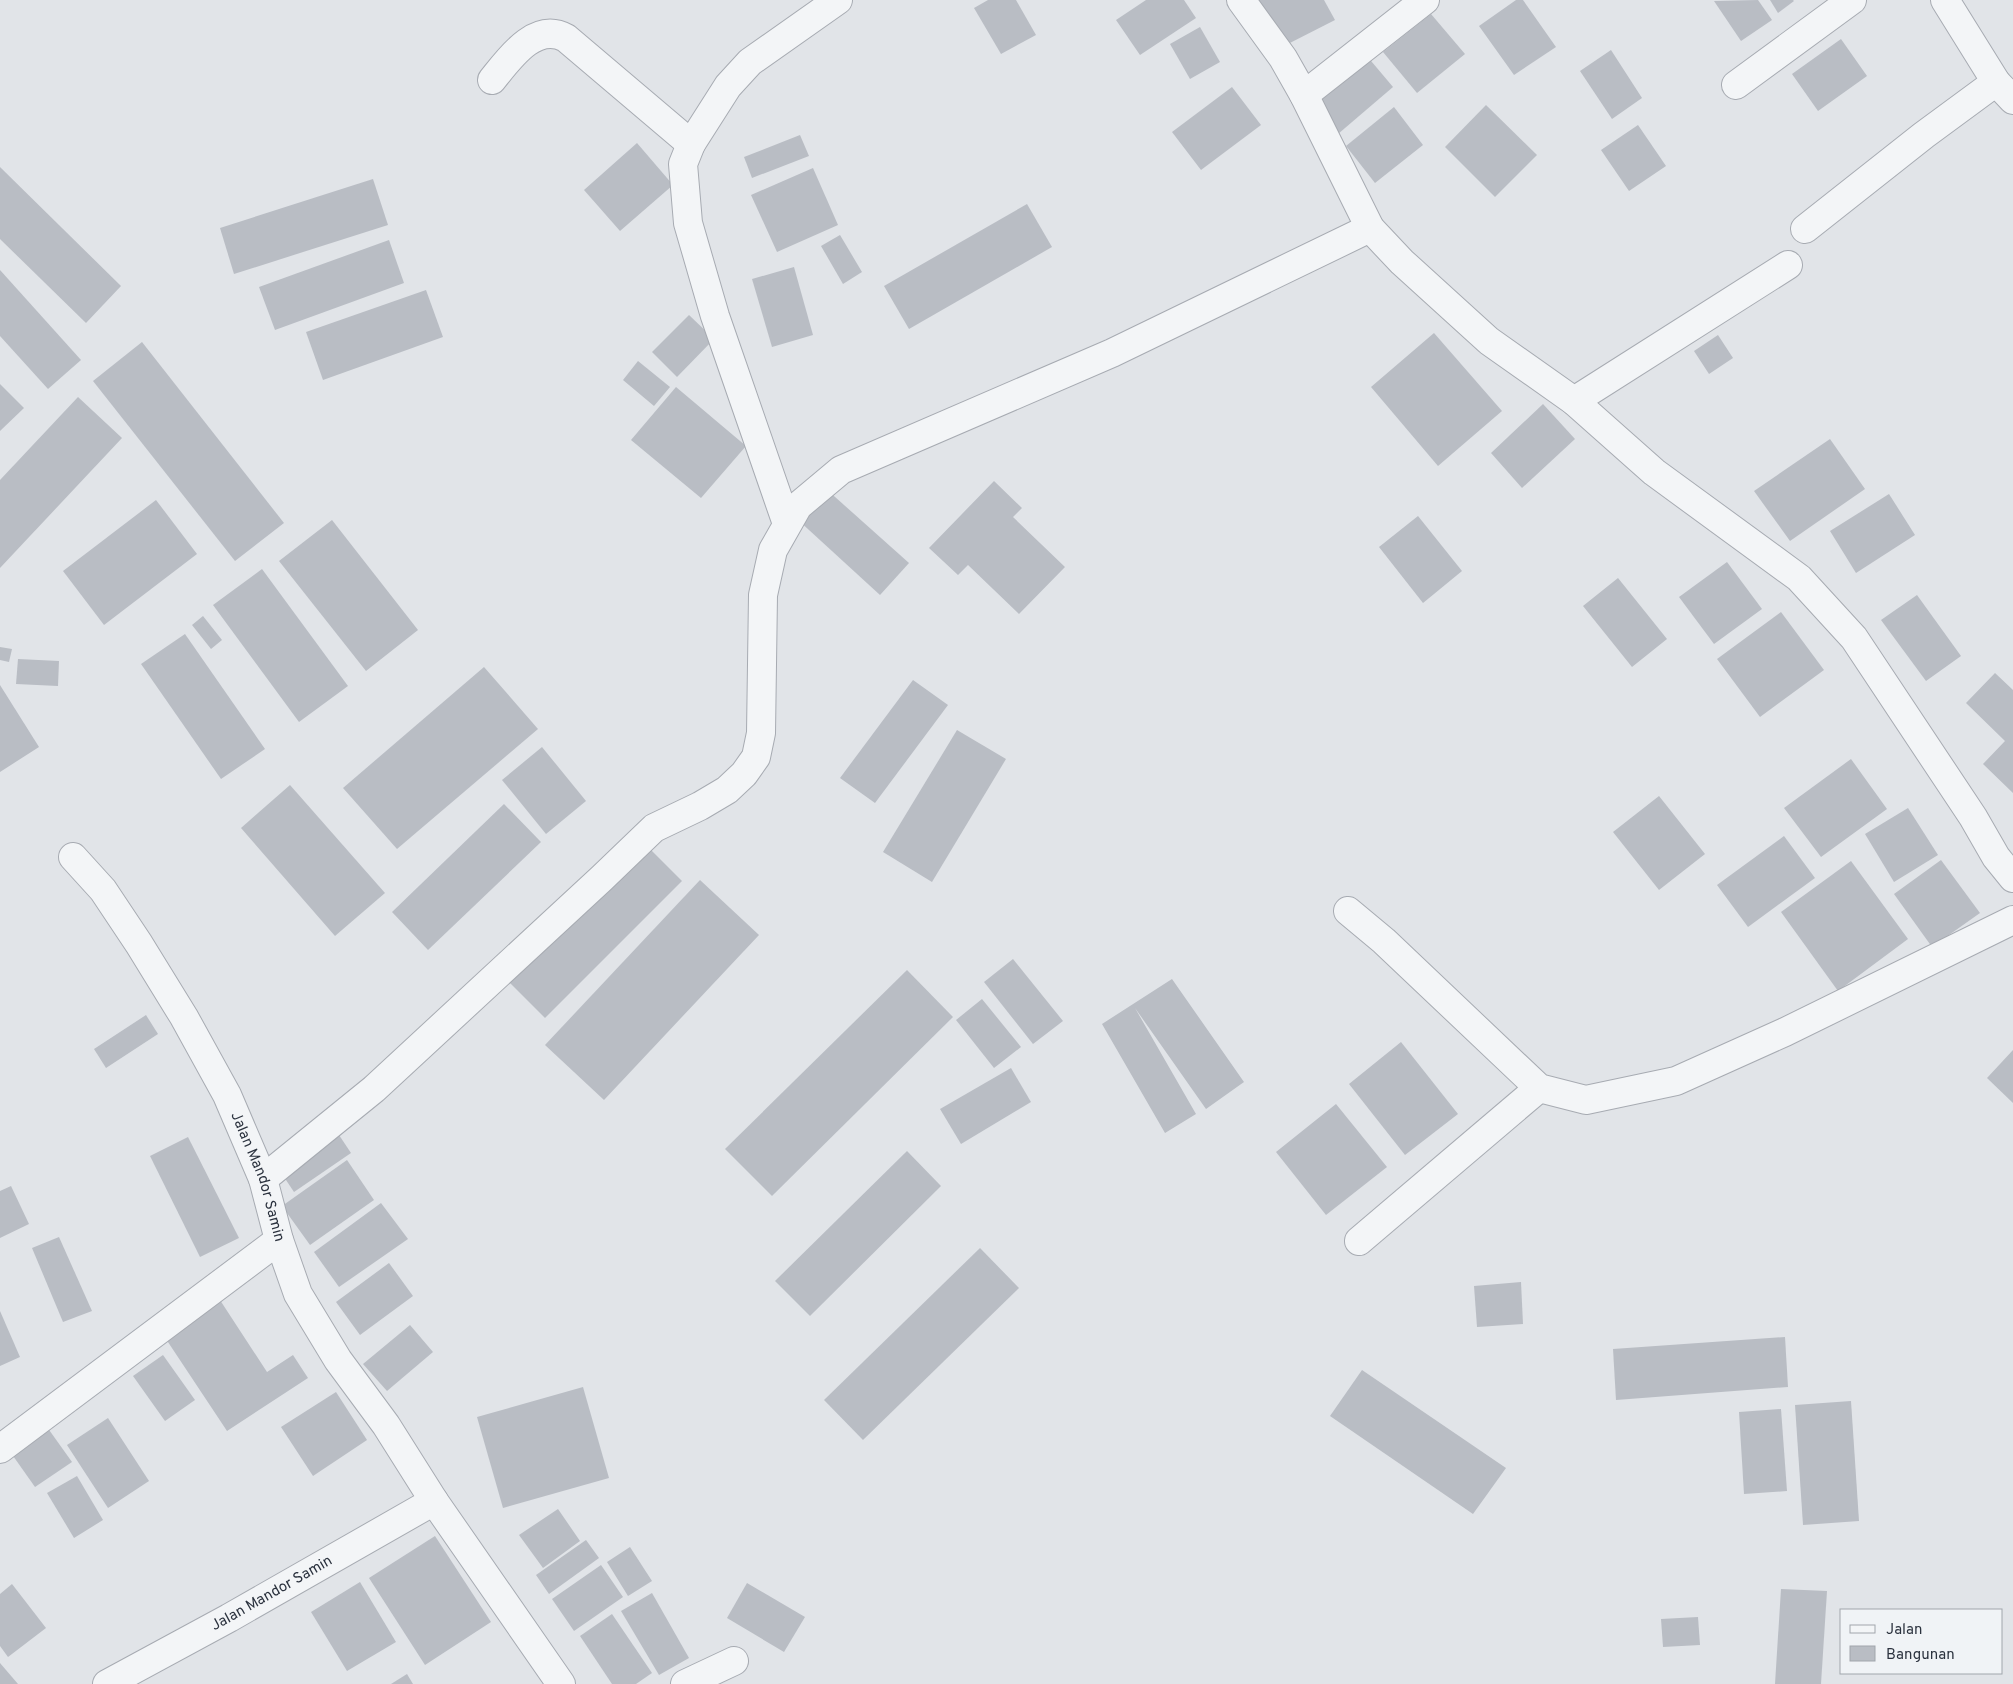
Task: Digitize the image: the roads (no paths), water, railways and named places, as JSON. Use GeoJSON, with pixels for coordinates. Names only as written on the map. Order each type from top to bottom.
{"type":"FeatureCollection","features":[{"type":"Feature","properties":{"kind":"street"},"geometry":{"type":"LineString","coordinates":[[787,524],[715,316],[688,223],[683,164],[691,144],[728,86],[750,62],[838,0]]}},
{"type":"Feature","properties":{"kind":"street"},"geometry":{"type":"LineString","coordinates":[[1241,0],[1252,29],[1282,58],[1304,95],[1370,228],[1409,268],[1489,341],[1574,401],[1654,472],[1799,578],[1854,638],[1973,818],[2004,852],[2013,878]]}},
{"type":"Feature","properties":{"kind":"street"},"geometry":{"type":"LineString","coordinates":[[1304,95],[1425,0]]}},
{"type":"Feature","properties":{"kind":"street"},"geometry":{"type":"LineString","coordinates":[[1736,85],[1852,0]]}},
{"type":"Feature","properties":{"kind":"street"},"geometry":{"type":"LineString","coordinates":[[1805,229],[1924,135],[2005,91],[1945,0]]}},
{"type":"Feature","properties":{"kind":"street"},"geometry":{"type":"LineString","coordinates":[[492,80],[514,52],[538,36],[557,33],[566,38],[691,144]]}},
{"type":"Feature","properties":{"kind":"street"},"geometry":{"type":"LineString","coordinates":[[263,1180],[374,1089],[654,828],[700,806],[727,790],[744,774],[756,757],[761,733],[762,595],[773,550],[798,506],[841,470],[901,442],[1016,396],[1112,353],[1370,228]]}},
{"type":"Feature","properties":{"kind":"street"},"geometry":{"type":"LineString","coordinates":[[1574,401],[1788,265]]}},
{"type":"Feature","properties":{"kind":"street","name":"Jalan Mandor Samin"},"geometry":{"type":"LineString","coordinates":[[73,857],[103,890],[184,1017],[227,1095],[263,1180],[279,1240],[298,1294],[338,1360],[386,1425],[434,1501],[561,1684]]}},
{"type":"Feature","properties":{"kind":"street"},"geometry":{"type":"LineString","coordinates":[[1348,911],[1384,941],[1539,1088],[1586,1100],[1676,1081],[1785,1032],[2013,920]]}},
{"type":"Feature","properties":{"kind":"street"},"geometry":{"type":"LineString","coordinates":[[1359,1241],[1539,1088]]}},
{"type":"Feature","properties":{"kind":"street"},"geometry":{"type":"LineString","coordinates":[[0,1449],[279,1240]]}},
{"type":"Feature","properties":{"kind":"street","name":"Jalan Mandor Samin"},"geometry":{"type":"LineString","coordinates":[[107,1684],[434,1501]]}},
{"type":"Feature","properties":{"kind":"street"},"geometry":{"type":"LineString","coordinates":[[685,1684],[734,1660]]}}]}
